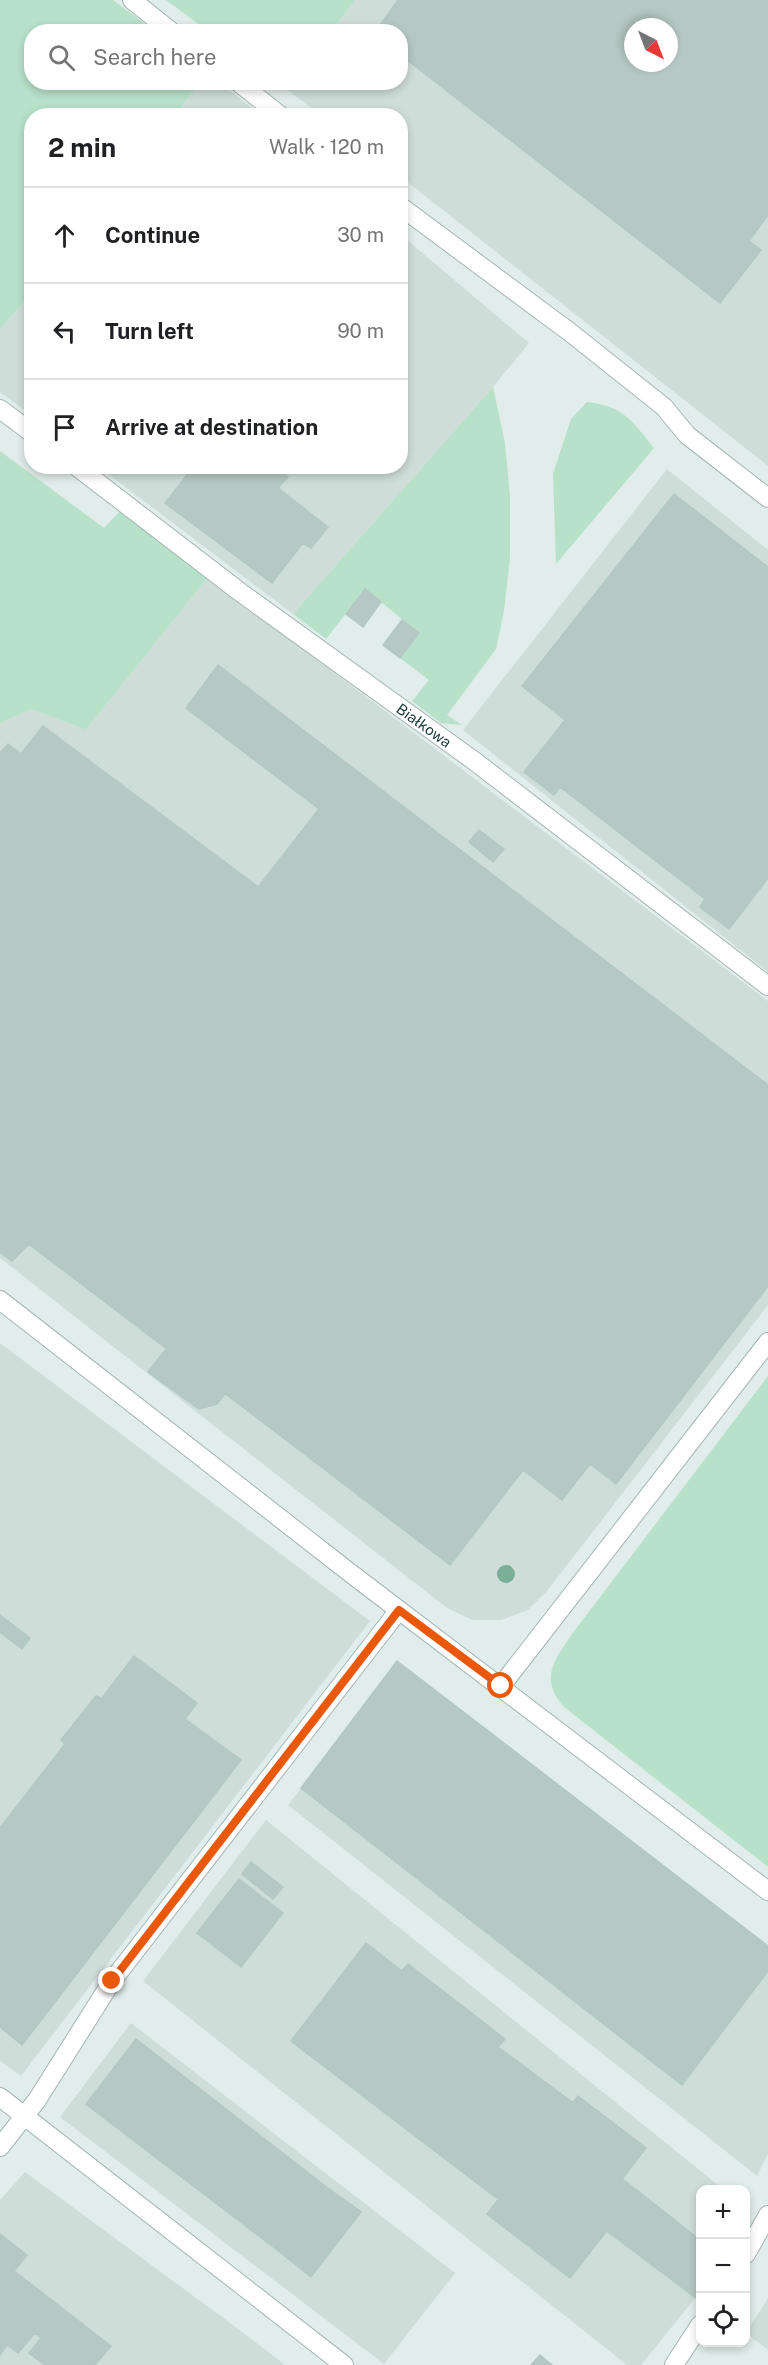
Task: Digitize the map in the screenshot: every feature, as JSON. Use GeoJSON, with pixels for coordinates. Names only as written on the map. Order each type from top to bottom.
{"type":"FeatureCollection","features":[{"type":"Feature","properties":{"kind":"lane"},"geometry":{"type":"LineString","coordinates":[[132,0],[162,24]]}},
{"type":"Feature","properties":{"kind":"lane"},"geometry":{"type":"LineString","coordinates":[[248,90],[271,108]]}},
{"type":"Feature","properties":{"kind":"lane"},"geometry":{"type":"LineString","coordinates":[[408,212],[571,333],[664,407],[687,435],[768,498]]}},
{"type":"Feature","properties":{"kind":"lane"},"geometry":{"type":"LineString","coordinates":[[0,409],[24,427]]}},
{"type":"Feature","properties":{"kind":"lane","name":"Białkowa"},"geometry":{"type":"LineString","coordinates":[[86,474],[240,592],[473,760],[768,986]]}},
{"type":"Feature","properties":{"kind":"lane"},"geometry":{"type":"LineString","coordinates":[[0,1300],[399,1610],[768,1891]]}},
{"type":"Feature","properties":{"kind":"lane"},"geometry":{"type":"LineString","coordinates":[[501,1686],[768,1342]]}},
{"type":"Feature","properties":{"kind":"lane"},"geometry":{"type":"LineString","coordinates":[[0,2147],[37,2100],[112,1981],[399,1610]]}},
{"type":"Feature","properties":{"kind":"lane"},"geometry":{"type":"LineString","coordinates":[[0,2097],[345,2365]]}},
{"type":"Feature","properties":{"kind":"lane"},"geometry":{"type":"LineString","coordinates":[[750,2247],[768,2215]]}},
{"type":"Feature","properties":{"kind":"lane"},"geometry":{"type":"LineString","coordinates":[[674,2365],[696,2331]]}},
{"type":"Feature","properties":{"kind":"shaded area"},"geometry":{"type":"Polygon","coordinates":[[[355,0],[768,0],[768,466],[408,183],[408,108],[312,108],[287,90],[408,90],[408,24],[336,24],[355,0]]]}},
{"type":"Feature","properties":{"kind":"shaded area"},"geometry":{"type":"Polygon","coordinates":[[[194,90],[230,90],[251,108],[181,108],[194,90]]]}},
{"type":"Feature","properties":{"kind":"shaded area"},"geometry":{"type":"Polygon","coordinates":[[[408,241],[529,343],[293,614],[108,474],[408,474],[408,241]]]}},
{"type":"Feature","properties":{"kind":"shaded area"},"geometry":{"type":"Polygon","coordinates":[[[24,302],[24,410],[0,392],[0,329],[24,302]]]}},
{"type":"Feature","properties":{"kind":"shaded area"},"geometry":{"type":"Polygon","coordinates":[[[667,469],[768,550],[768,972],[463,730],[667,469]]]}},
{"type":"Feature","properties":{"kind":"shaded area"},"geometry":{"type":"Polygon","coordinates":[[[208,577],[768,1001],[768,1305],[547,1591],[528,1610],[501,1620],[472,1620],[447,1608],[0,1258],[0,723],[31,709],[86,730],[208,577]]]}},
{"type":"Feature","properties":{"kind":"shaded area"},"geometry":{"type":"Polygon","coordinates":[[[0,1343],[370,1621],[21,2076],[0,2061],[0,1343]]]}},
{"type":"Feature","properties":{"kind":"shaded area"},"geometry":{"type":"Polygon","coordinates":[[[397,1661],[768,1946],[768,2154],[757,2176],[288,1805],[397,1661]]]}},
{"type":"Feature","properties":{"kind":"shaded area"},"geometry":{"type":"Polygon","coordinates":[[[266,1820],[718,2185],[696,2185],[696,2297],[641,2365],[627,2365],[143,1981],[266,1820]]]}},
{"type":"Feature","properties":{"kind":"shaded area"},"geometry":{"type":"Polygon","coordinates":[[[131,2023],[455,2273],[384,2364],[60,2117],[131,2023]]]}},
{"type":"Feature","properties":{"kind":"shaded area"},"geometry":{"type":"Polygon","coordinates":[[[25,2172],[285,2365],[0,2365],[0,2200],[25,2172]]]}},
{"type":"Feature","properties":{"kind":"shaded area"},"geometry":{"type":"Polygon","coordinates":[[[768,2298],[768,2350],[750,2336],[750,2327],[768,2298]]]}},
{"type":"Feature","properties":{"kind":"green space"},"geometry":{"type":"Polygon","coordinates":[[[0,0],[113,0],[146,24],[24,24],[24,90],[195,90],[180,108],[24,108],[24,302],[0,329],[0,0]]]}},
{"type":"Feature","properties":{"kind":"green space"},"geometry":{"type":"Polygon","coordinates":[[[166,0],[355,0],[336,24],[199,24],[166,0]]]}},
{"type":"Feature","properties":{"kind":"green space"},"geometry":{"type":"Polygon","coordinates":[[[493,387],[505,443],[510,496],[510,558],[504,611],[496,649],[447,715],[462,725],[441,723],[412,701],[429,680],[400,658],[419,633],[365,589],[326,639],[293,614],[493,387]]]}},
{"type":"Feature","properties":{"kind":"green space"},"geometry":{"type":"Polygon","coordinates":[[[587,402],[619,411],[633,423],[654,448],[556,564],[553,474],[571,419],[587,402]]]}},
{"type":"Feature","properties":{"kind":"green space"},"geometry":{"type":"Polygon","coordinates":[[[0,451],[24,469],[24,474],[31,474],[104,528],[121,510],[208,577],[86,730],[31,709],[0,723],[0,451]]]}},
{"type":"Feature","properties":{"kind":"green space"},"geometry":{"type":"Polygon","coordinates":[[[768,1376],[768,1867],[564,1707],[556,1697],[551,1678],[555,1661],[572,1634],[768,1376]]]}},
{"type":"Feature","properties":{"kind":"building"},"geometry":{"type":"Polygon","coordinates":[[[398,0],[452,0],[408,56],[408,24],[381,24],[398,0]]]}},
{"type":"Feature","properties":{"kind":"building"},"geometry":{"type":"Polygon","coordinates":[[[452,0],[768,0],[768,215],[749,241],[761,250],[720,303],[408,61],[408,56],[452,0]]]}},
{"type":"Feature","properties":{"kind":"building"},"geometry":{"type":"Polygon","coordinates":[[[188,474],[284,474],[288,477],[278,488],[328,527],[311,548],[303,543],[272,583],[165,503],[188,474]]]}},
{"type":"Feature","properties":{"kind":"building"},"geometry":{"type":"Polygon","coordinates":[[[674,494],[768,567],[768,879],[522,686],[674,494]]]}},
{"type":"Feature","properties":{"kind":"building"},"geometry":{"type":"Polygon","coordinates":[[[365,589],[381,602],[363,627],[346,614],[365,589]]]}},
{"type":"Feature","properties":{"kind":"building"},"geometry":{"type":"Polygon","coordinates":[[[402,620],[419,633],[400,658],[383,645],[402,620]]]}},
{"type":"Feature","properties":{"kind":"building"},"geometry":{"type":"Polygon","coordinates":[[[218,665],[768,1085],[768,1286],[616,1484],[590,1464],[562,1500],[523,1470],[450,1565],[29,1244],[286,908],[258,887],[319,809],[186,708],[218,665]]]}},
{"type":"Feature","properties":{"kind":"building"},"geometry":{"type":"Polygon","coordinates":[[[565,720],[768,878],[729,929],[700,907],[705,899],[560,787],[554,795],[524,772],[565,720]]]}},
{"type":"Feature","properties":{"kind":"building"},"geometry":{"type":"Polygon","coordinates":[[[43,726],[286,908],[29,1244],[12,1261],[0,1252],[0,753],[8,744],[21,754],[43,726]]]}},
{"type":"Feature","properties":{"kind":"building"},"geometry":{"type":"Polygon","coordinates":[[[479,830],[504,849],[493,862],[469,842],[479,830]]]}},
{"type":"Feature","properties":{"kind":"building"},"geometry":{"type":"Polygon","coordinates":[[[166,1349],[225,1394],[217,1404],[199,1409],[148,1372],[166,1349]]]}},
{"type":"Feature","properties":{"kind":"building"},"geometry":{"type":"Polygon","coordinates":[[[0,1615],[30,1638],[22,1649],[0,1632],[0,1615]]]}},
{"type":"Feature","properties":{"kind":"building"},"geometry":{"type":"Polygon","coordinates":[[[134,1656],[197,1703],[0,1965],[0,1828],[65,1744],[61,1740],[96,1696],[102,1698],[134,1656]]]}},
{"type":"Feature","properties":{"kind":"building"},"geometry":{"type":"Polygon","coordinates":[[[397,1661],[768,1946],[768,1971],[682,2085],[301,1788],[397,1661]]]}},
{"type":"Feature","properties":{"kind":"building"},"geometry":{"type":"Polygon","coordinates":[[[185,1719],[241,1760],[22,2045],[0,2027],[0,1965],[185,1719]]]}},
{"type":"Feature","properties":{"kind":"building"},"geometry":{"type":"Polygon","coordinates":[[[251,1862],[283,1887],[273,1899],[242,1874],[251,1862]]]}},
{"type":"Feature","properties":{"kind":"building"},"geometry":{"type":"Polygon","coordinates":[[[239,1879],[283,1913],[241,1967],[197,1933],[239,1879]]]}},
{"type":"Feature","properties":{"kind":"building"},"geometry":{"type":"Polygon","coordinates":[[[366,1943],[402,1971],[408,1964],[505,2039],[498,2047],[573,2103],[499,2200],[291,2041],[366,1943]]]}},
{"type":"Feature","properties":{"kind":"building"},"geometry":{"type":"Polygon","coordinates":[[[136,2039],[325,2186],[276,2249],[86,2104],[136,2039]]]}},
{"type":"Feature","properties":{"kind":"building"},"geometry":{"type":"Polygon","coordinates":[[[578,2096],[646,2148],[622,2179],[638,2191],[570,2278],[487,2214],[578,2096]]]}},
{"type":"Feature","properties":{"kind":"building"},"geometry":{"type":"Polygon","coordinates":[[[325,2186],[361,2212],[311,2277],[276,2249],[325,2186]]]}},
{"type":"Feature","properties":{"kind":"building"},"geometry":{"type":"Polygon","coordinates":[[[638,2191],[696,2237],[696,2298],[607,2231],[638,2191]]]}},
{"type":"Feature","properties":{"kind":"building"},"geometry":{"type":"Polygon","coordinates":[[[0,2234],[27,2255],[14,2271],[111,2346],[95,2365],[45,2365],[29,2353],[41,2338],[35,2333],[18,2353],[7,2345],[0,2355],[0,2234]]]}},
{"type":"Feature","properties":{"kind":"building"},"geometry":{"type":"Polygon","coordinates":[[[540,2355],[552,2365],[531,2365],[540,2355]]]}},
{"type":"Feature","properties":{"kind":"route"},"geometry":{"type":"LineString","coordinates":[[112,1981],[399,1610],[501,1686]]}}]}
